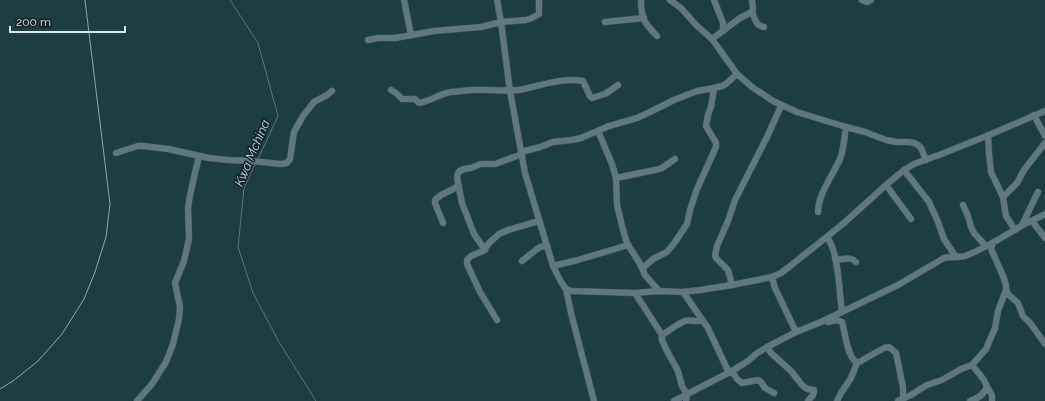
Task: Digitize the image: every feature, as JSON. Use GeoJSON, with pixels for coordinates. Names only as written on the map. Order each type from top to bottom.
{"type":"FeatureCollection","features":[{"type":"Feature","properties":{"kind":"street"},"geometry":{"type":"LineString","coordinates":[[404,0],[411,34]]}},
{"type":"Feature","properties":{"kind":"street"},"geometry":{"type":"LineString","coordinates":[[497,0],[510,91],[525,173],[553,266],[566,289],[594,401]]}},
{"type":"Feature","properties":{"kind":"street"},"geometry":{"type":"LineString","coordinates":[[368,40],[378,38],[395,38],[434,31],[482,27],[501,22],[526,20],[538,16],[540,13],[539,0]]}},
{"type":"Feature","properties":{"kind":"street"},"geometry":{"type":"LineString","coordinates":[[641,0],[647,26],[657,36]]}},
{"type":"Feature","properties":{"kind":"street"},"geometry":{"type":"LineString","coordinates":[[670,0],[681,8],[697,26],[712,39],[737,74],[752,87],[781,106],[886,140],[914,143],[921,148],[926,160]]}},
{"type":"Feature","properties":{"kind":"street"},"geometry":{"type":"LineString","coordinates":[[714,0],[717,11],[723,23],[722,31]]}},
{"type":"Feature","properties":{"kind":"street"},"geometry":{"type":"LineString","coordinates":[[752,0],[752,12],[756,22],[759,26],[764,26]]}},
{"type":"Feature","properties":{"kind":"street"},"geometry":{"type":"LineString","coordinates":[[862,0],[867,2],[871,0]]}},
{"type":"Feature","properties":{"kind":"street"},"geometry":{"type":"LineString","coordinates":[[712,39],[740,18],[752,12]]}},
{"type":"Feature","properties":{"kind":"street"},"geometry":{"type":"LineString","coordinates":[[605,22],[644,18]]}},
{"type":"Feature","properties":{"kind":"street"},"geometry":{"type":"LineString","coordinates":[[484,250],[474,234],[462,203],[457,176],[459,172],[481,164],[495,164],[552,142],[581,138],[609,126],[637,118],[674,100],[697,91],[726,84],[737,74]]}},
{"type":"Feature","properties":{"kind":"street"},"geometry":{"type":"LineString","coordinates":[[391,90],[402,99],[414,99],[419,103],[450,93],[481,90],[510,91],[524,89],[548,82],[575,80],[583,81],[592,98],[601,96],[618,85]]}},
{"type":"Feature","properties":{"kind":"street"},"geometry":{"type":"LineString","coordinates":[[643,269],[653,259],[667,252],[687,224],[697,189],[716,147],[716,143],[706,126],[713,99],[714,88]]}},
{"type":"Feature","properties":{"kind":"street"},"geometry":{"type":"LineString","coordinates":[[116,153],[138,146],[143,146],[228,160],[281,164],[287,163],[290,160],[294,132],[303,116],[314,102],[332,91]]}},
{"type":"Feature","properties":{"kind":"street"},"geometry":{"type":"LineString","coordinates":[[732,285],[728,270],[715,256],[717,246],[735,200],[781,106]]}},
{"type":"Feature","properties":{"kind":"street"},"geometry":{"type":"LineString","coordinates":[[566,289],[577,292],[683,292],[732,285],[772,277],[789,268],[904,170],[914,164],[939,156],[1045,111]]}},
{"type":"Feature","properties":{"kind":"street"},"geometry":{"type":"LineString","coordinates":[[1034,115],[1045,136]]}},
{"type":"Feature","properties":{"kind":"street"},"geometry":{"type":"LineString","coordinates":[[818,212],[819,204],[824,191],[840,157],[846,127]]}},
{"type":"Feature","properties":{"kind":"street"},"geometry":{"type":"LineString","coordinates":[[598,131],[612,164],[616,178],[618,205],[622,226],[628,245],[643,269],[645,275],[658,291]]}},
{"type":"Feature","properties":{"kind":"street"},"geometry":{"type":"LineString","coordinates":[[988,135],[991,172],[1003,197],[1006,216],[1014,230]]}},
{"type":"Feature","properties":{"kind":"street"},"geometry":{"type":"LineString","coordinates":[[1003,197],[1017,183],[1024,170],[1045,143]]}},
{"type":"Feature","properties":{"kind":"street"},"geometry":{"type":"LineString","coordinates":[[137,401],[152,384],[166,362],[173,344],[179,319],[180,307],[175,283],[184,262],[189,239],[188,208],[200,156]]}},
{"type":"Feature","properties":{"kind":"street"},"geometry":{"type":"LineString","coordinates":[[616,178],[662,168],[675,159]]}},
{"type":"Feature","properties":{"kind":"street"},"geometry":{"type":"LineString","coordinates":[[904,170],[929,202],[944,239],[956,257]]}},
{"type":"Feature","properties":{"kind":"street"},"geometry":{"type":"LineString","coordinates":[[886,185],[911,218]]}},
{"type":"Feature","properties":{"kind":"street"},"geometry":{"type":"LineString","coordinates":[[443,223],[434,200],[440,195],[459,186]]}},
{"type":"Feature","properties":{"kind":"street"},"geometry":{"type":"LineString","coordinates":[[1022,225],[1038,192]]}},
{"type":"Feature","properties":{"kind":"street"},"geometry":{"type":"LineString","coordinates":[[963,205],[974,233],[986,246]]}},
{"type":"Feature","properties":{"kind":"street"},"geometry":{"type":"LineString","coordinates":[[674,401],[731,372],[767,347],[796,332],[821,322],[898,285],[944,258],[965,256],[993,243],[1022,225],[1045,214]]}},
{"type":"Feature","properties":{"kind":"street"},"geometry":{"type":"LineString","coordinates":[[497,320],[480,292],[467,260],[468,258],[484,250],[499,234],[539,221]]}},
{"type":"Feature","properties":{"kind":"street"},"geometry":{"type":"LineString","coordinates":[[1032,221],[1045,238]]}},
{"type":"Feature","properties":{"kind":"street"},"geometry":{"type":"LineString","coordinates":[[827,237],[833,248],[842,312]]}},
{"type":"Feature","properties":{"kind":"street"},"geometry":{"type":"LineString","coordinates":[[900,400],[928,385],[942,380],[972,365],[986,349],[995,328],[998,311],[1006,290],[1003,276],[992,251],[993,243]]}},
{"type":"Feature","properties":{"kind":"street"},"geometry":{"type":"LineString","coordinates":[[553,266],[628,245]]}},
{"type":"Feature","properties":{"kind":"street"},"geometry":{"type":"LineString","coordinates":[[522,261],[537,248],[547,246]]}},
{"type":"Feature","properties":{"kind":"street"},"geometry":{"type":"LineString","coordinates":[[835,259],[852,258],[856,262]]}},
{"type":"Feature","properties":{"kind":"street"},"geometry":{"type":"LineString","coordinates":[[772,277],[775,288],[796,332]]}},
{"type":"Feature","properties":{"kind":"street"},"geometry":{"type":"LineString","coordinates":[[1006,290],[1018,303],[1024,316],[1045,344]]}},
{"type":"Feature","properties":{"kind":"street"},"geometry":{"type":"LineString","coordinates":[[683,292],[708,328],[731,372],[737,379],[742,383],[758,380],[765,388],[774,393]]}},
{"type":"Feature","properties":{"kind":"street"},"geometry":{"type":"LineString","coordinates":[[635,293],[662,335],[662,340],[678,371],[682,386],[687,394],[686,401]]}},
{"type":"Feature","properties":{"kind":"street"},"geometry":{"type":"LineString","coordinates":[[662,335],[686,321],[698,322],[702,320]]}},
{"type":"Feature","properties":{"kind":"street"},"geometry":{"type":"LineString","coordinates":[[821,322],[837,320],[842,322],[851,355],[853,360],[857,363]]}},
{"type":"Feature","properties":{"kind":"street"},"geometry":{"type":"LineString","coordinates":[[767,347],[771,353],[791,371],[802,385],[807,389],[814,390],[813,395],[808,401]]}},
{"type":"Feature","properties":{"kind":"street"},"geometry":{"type":"LineString","coordinates":[[837,401],[849,382],[857,363],[884,348],[889,347],[896,353],[902,387],[900,400]]}},
{"type":"Feature","properties":{"kind":"street"},"geometry":{"type":"LineString","coordinates":[[972,365],[984,380],[992,395],[992,401]]}},
{"type":"Feature","properties":{"kind":"street"},"geometry":{"type":"LineString","coordinates":[[970,401],[977,399],[983,394],[987,387]]}},
{"type":"Feature","properties":{"kind":"waterway","name":"Kwa Mchina"},"geometry":{"type":"LineString","coordinates":[[230,0],[258,43],[278,116],[258,159]]}},
{"type":"Feature","properties":{"kind":"waterway","name":"Kwa Mchina"},"geometry":{"type":"LineString","coordinates":[[255,164],[244,188],[238,247],[253,293],[279,342],[316,401]]}},
{"type":"Feature","properties":{"kind":"railway"},"geometry":{"type":"LineString","coordinates":[[0,389],[13,381],[38,361],[62,334],[84,299],[95,272],[106,237],[110,204],[85,0]]}}]}
